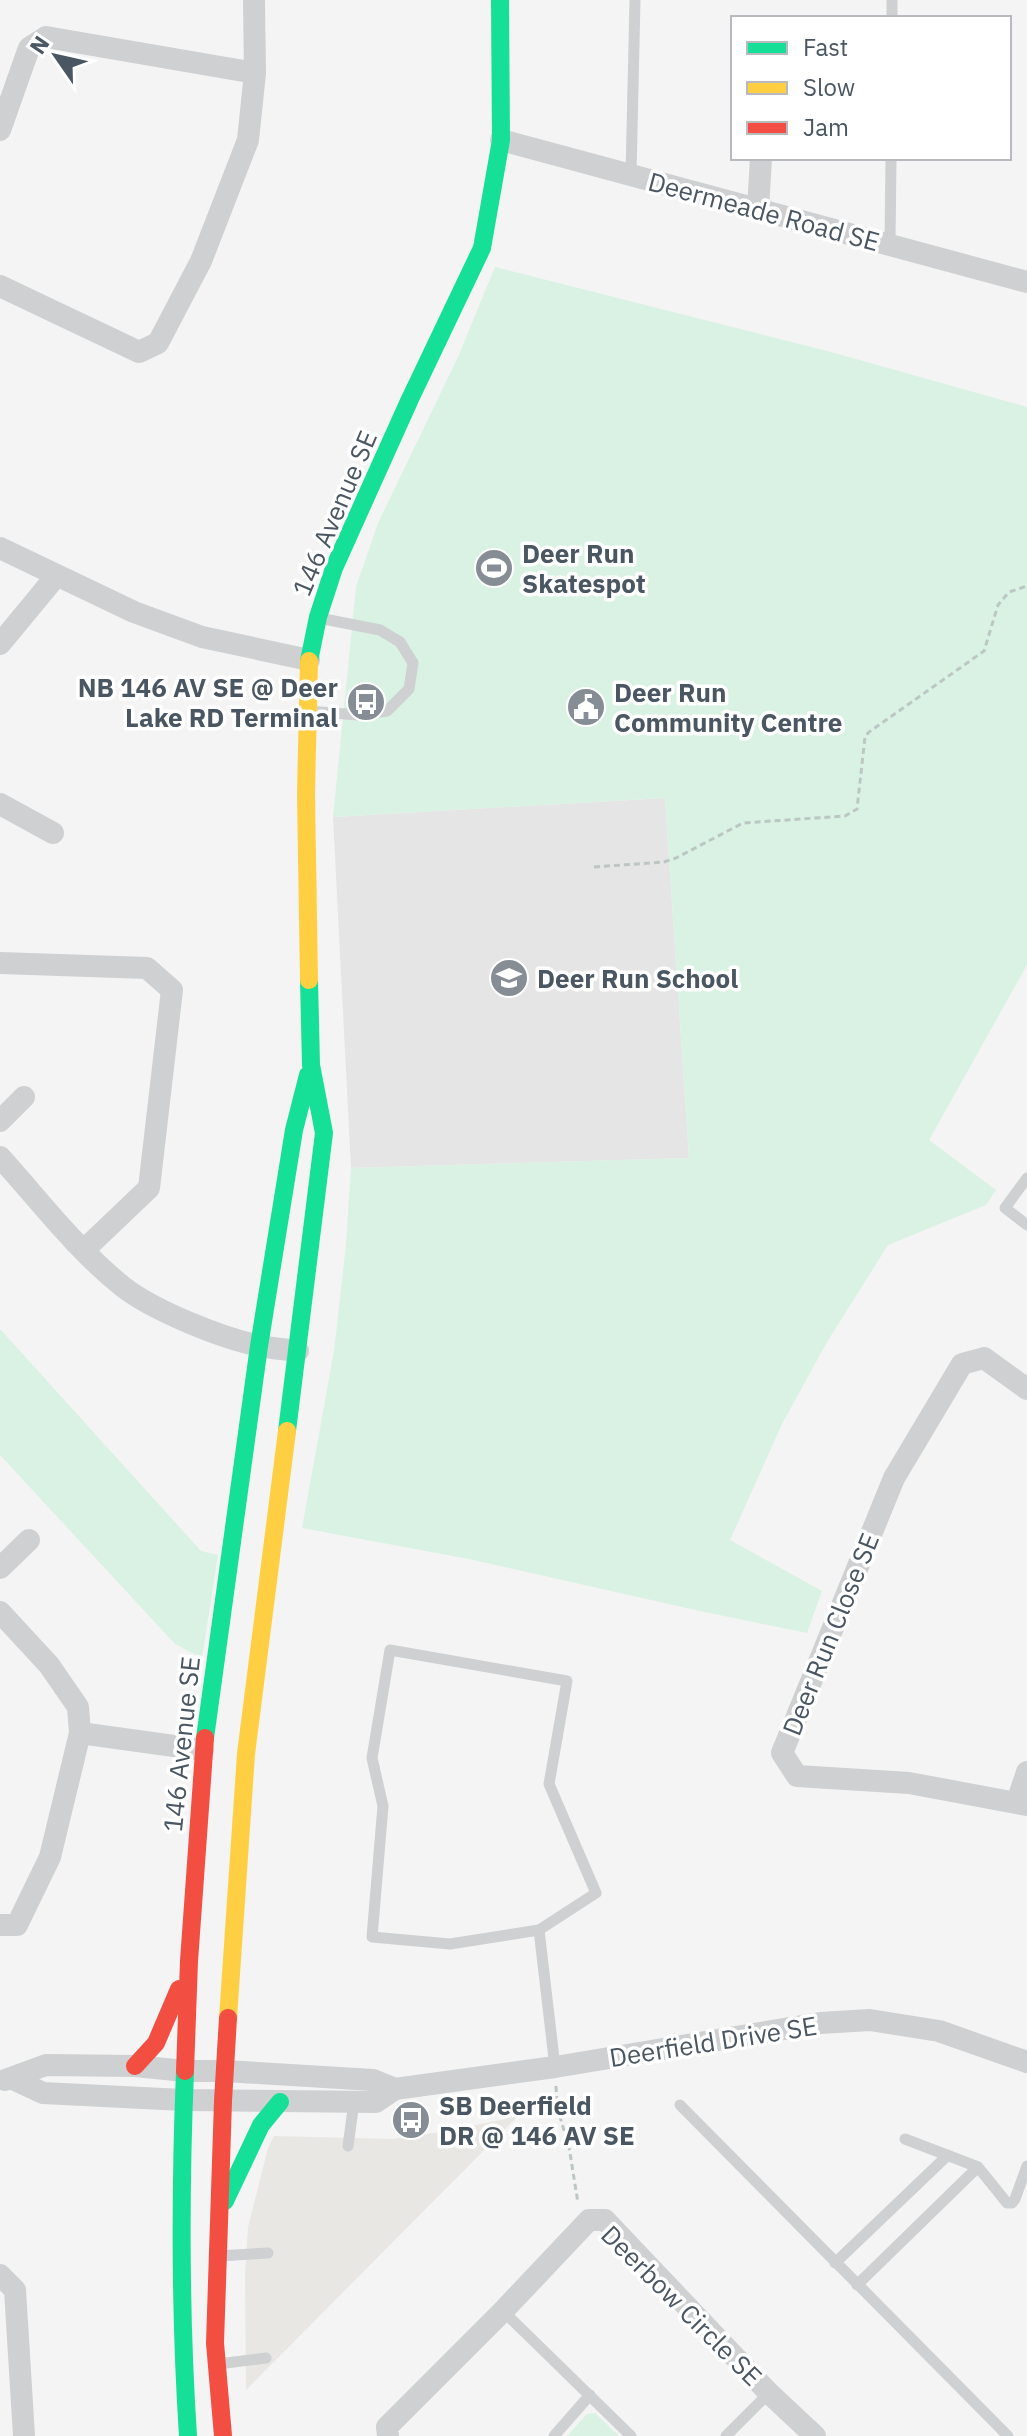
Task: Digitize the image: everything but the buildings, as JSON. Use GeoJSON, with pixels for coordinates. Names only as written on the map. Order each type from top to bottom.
{"type":"FeatureCollection","features":[{"type":"Feature","properties":{"kind":"street"},"geometry":{"type":"LineString","coordinates":[[0,286],[139,352],[158,343],[201,261],[248,140],[255,73],[254,0]]}},
{"type":"Feature","properties":{"kind":"street","name":"146 Avenue SE"},"geometry":{"type":"LineString","coordinates":[[223,2436],[215,2343],[219,2214],[223,2101],[246,1754],[324,1133],[311,1065],[306,794],[309,660],[318,617],[340,554],[482,248],[501,140],[500,0]]}},
{"type":"Feature","properties":{"kind":"street"},"geometry":{"type":"LineString","coordinates":[[0,130],[29,48],[46,37],[255,73]]}},
{"type":"Feature","properties":{"kind":"street","name":"Deermeade Road SE"},"geometry":{"type":"LineString","coordinates":[[501,140],[1027,282]]}},
{"type":"Feature","properties":{"kind":"street"},"geometry":{"type":"LineString","coordinates":[[758,209],[761,160]]}},
{"type":"Feature","properties":{"kind":"street"},"geometry":{"type":"LineString","coordinates":[[0,548],[134,612],[202,637],[309,660]]}},
{"type":"Feature","properties":{"kind":"street"},"geometry":{"type":"LineString","coordinates":[[0,644],[57,575]]}},
{"type":"Feature","properties":{"kind":"street"},"geometry":{"type":"LineString","coordinates":[[0,804],[53,833]]}},
{"type":"Feature","properties":{"kind":"street"},"geometry":{"type":"LineString","coordinates":[[0,963],[147,968],[172,990],[149,1188],[84,1250]]}},
{"type":"Feature","properties":{"kind":"street","name":"146 Avenue SE"},"geometry":{"type":"LineString","coordinates":[[188,2436],[182,2345],[183,2100],[203,1750],[259,1346],[294,1130],[311,1065]]}},
{"type":"Feature","properties":{"kind":"street"},"geometry":{"type":"LineString","coordinates":[[0,1121],[24,1097]]}},
{"type":"Feature","properties":{"kind":"street"},"geometry":{"type":"LineString","coordinates":[[0,1157],[84,1250],[123,1287],[160,1309],[205,1328],[259,1346],[298,1351]]}},
{"type":"Feature","properties":{"kind":"street","name":"Deer Run Close SE"},"geometry":{"type":"LineString","coordinates":[[1027,1389],[984,1358],[962,1364],[894,1478],[782,1753],[797,1776],[909,1783],[1022,1803],[1027,1772]]}},
{"type":"Feature","properties":{"kind":"street"},"geometry":{"type":"LineString","coordinates":[[0,1568],[29,1540]]}},
{"type":"Feature","properties":{"kind":"street"},"geometry":{"type":"LineString","coordinates":[[0,1612],[49,1665],[78,1707],[80,1733],[50,1857],[17,1925],[0,1925]]}},
{"type":"Feature","properties":{"kind":"street"},"geometry":{"type":"LineString","coordinates":[[80,1733],[203,1750]]}},
{"type":"Feature","properties":{"kind":"street"},"geometry":{"type":"LineString","coordinates":[[135,2066],[156,2043],[168,2020],[189,1961]]}},
{"type":"Feature","properties":{"kind":"street","name":"Deerfield Drive SE"},"geometry":{"type":"LineString","coordinates":[[6,2080],[43,2093],[183,2100],[376,2102],[395,2089],[555,2067],[820,2023],[870,2020],[939,2031],[1027,2062]]}},
{"type":"Feature","properties":{"kind":"street","name":"Deerfield Drive SE"},"geometry":{"type":"LineString","coordinates":[[6,2080],[46,2065],[135,2066],[373,2080],[395,2089]]}},
{"type":"Feature","properties":{"kind":"street"},"geometry":{"type":"LineString","coordinates":[[219,2214],[261,2125],[280,2102]]}},
{"type":"Feature","properties":{"kind":"street","name":"Deerbow Circle SE"},"geometry":{"type":"LineString","coordinates":[[388,2436],[387,2427],[589,2220],[605,2220],[769,2393],[815,2436]]}},
{"type":"Feature","properties":{"kind":"street"},"geometry":{"type":"LineString","coordinates":[[0,2275],[15,2290],[24,2436]]}},
{"type":"Feature","properties":{"kind":"lane"},"geometry":{"type":"LineString","coordinates":[[631,175],[635,0]]}},
{"type":"Feature","properties":{"kind":"lane"},"geometry":{"type":"LineString","coordinates":[[890,245],[891,160]]}},
{"type":"Feature","properties":{"kind":"lane"},"geometry":{"type":"LineString","coordinates":[[307,711],[358,715],[387,711],[409,689],[413,663],[400,642],[380,630],[318,617]]}},
{"type":"Feature","properties":{"kind":"lane"},"geometry":{"type":"LineString","coordinates":[[1027,1178],[1005,1208],[1027,1225]]}},
{"type":"Feature","properties":{"kind":"lane"},"geometry":{"type":"LineString","coordinates":[[390,1650],[567,1681],[549,1784],[596,1893],[539,1930],[450,1944],[372,1937],[383,1806],[372,1758],[390,1650]]}},
{"type":"Feature","properties":{"kind":"lane"},"geometry":{"type":"LineString","coordinates":[[539,1930],[555,2067]]}},
{"type":"Feature","properties":{"kind":"lane"},"geometry":{"type":"LineString","coordinates":[[348,2146],[354,2102]]}},
{"type":"Feature","properties":{"kind":"lane"},"geometry":{"type":"LineString","coordinates":[[680,2105],[1008,2436]]}},
{"type":"Feature","properties":{"kind":"lane"},"geometry":{"type":"LineString","coordinates":[[905,2139],[978,2167],[1007,2203],[1012,2203],[1027,2166]]}},
{"type":"Feature","properties":{"kind":"lane"},"geometry":{"type":"LineString","coordinates":[[835,2263],[948,2155]]}},
{"type":"Feature","properties":{"kind":"lane"},"geometry":{"type":"LineString","coordinates":[[857,2285],[978,2167]]}},
{"type":"Feature","properties":{"kind":"lane"},"geometry":{"type":"LineString","coordinates":[[218,2256],[268,2253]]}},
{"type":"Feature","properties":{"kind":"lane"},"geometry":{"type":"LineString","coordinates":[[503,2311],[631,2436]]}},
{"type":"Feature","properties":{"kind":"lane"},"geometry":{"type":"LineString","coordinates":[[217,2364],[266,2358]]}},
{"type":"Feature","properties":{"kind":"lane"},"geometry":{"type":"LineString","coordinates":[[726,2436],[769,2393]]}},
{"type":"Feature","properties":{"kind":"lane"},"geometry":{"type":"LineString","coordinates":[[554,2436],[590,2395]]}},
{"type":"Feature","properties":{"kind":"path"},"geometry":{"type":"LineString","coordinates":[[594,867],[664,862],[743,823],[845,816],[857,809],[865,737],[984,651],[998,605],[1009,592],[1027,586]]}},
{"type":"Feature","properties":{"kind":"path"},"geometry":{"type":"LineString","coordinates":[[555,2067],[557,2107],[569,2147],[579,2202],[578,2231]]}},
{"type":"Feature","properties":{"kind":"shaded area","name":"Deer Run School"},"geometry":{"type":"Polygon","coordinates":[[[665,798],[689,1158],[351,1168],[333,817],[665,798]]]}},
{"type":"Feature","properties":{"kind":"shaded area"},"geometry":{"type":"Polygon","coordinates":[[[518,2116],[246,2390],[248,2227],[268,2148],[274,2136],[392,2139],[518,2116]]]}},
{"type":"Feature","properties":{"kind":"green space"},"geometry":{"type":"Polygon","coordinates":[[[495,267],[831,352],[1027,407],[1027,965],[929,1140],[996,1190],[986,1205],[888,1245],[827,1342],[782,1424],[730,1540],[822,1591],[807,1633],[469,1559],[302,1528],[334,1351],[351,1168],[689,1158],[665,798],[333,817],[356,587],[378,523],[458,357],[495,267]]]}},
{"type":"Feature","properties":{"kind":"green space"},"geometry":{"type":"Polygon","coordinates":[[[0,1329],[201,1551],[218,1555],[202,1658],[175,1644],[0,1455],[0,1329]]]}},
{"type":"Feature","properties":{"kind":"green space"},"geometry":{"type":"Polygon","coordinates":[[[595,2413],[619,2436],[567,2436],[587,2414],[595,2413]]]}},
{"type":"Feature","properties":{"kind":"traffic: fast"},"geometry":{"type":"LineString","coordinates":[[309,661],[318,617],[334,568],[482,248],[501,140],[500,0]]}},
{"type":"Feature","properties":{"kind":"traffic: fast"},"geometry":{"type":"LineString","coordinates":[[287,1431],[324,1133],[311,1065],[309,980]]}},
{"type":"Feature","properties":{"kind":"traffic: fast"},"geometry":{"type":"LineString","coordinates":[[205,1738],[259,1346],[294,1130],[308,1075]]}},
{"type":"Feature","properties":{"kind":"traffic: fast"},"geometry":{"type":"LineString","coordinates":[[185,2071],[182,2254],[188,2436]]}},
{"type":"Feature","properties":{"kind":"traffic: fast"},"geometry":{"type":"LineString","coordinates":[[225,2201],[261,2125],[280,2102]]}},
{"type":"Feature","properties":{"kind":"traffic: slow"},"geometry":{"type":"LineString","coordinates":[[309,661],[306,794],[309,980]]}},
{"type":"Feature","properties":{"kind":"traffic: slow"},"geometry":{"type":"LineString","coordinates":[[228,2018],[246,1754],[287,1431]]}},
{"type":"Feature","properties":{"kind":"traffic: jam"},"geometry":{"type":"LineString","coordinates":[[185,2071],[189,1961],[205,1738]]}},
{"type":"Feature","properties":{"kind":"traffic: jam"},"geometry":{"type":"LineString","coordinates":[[135,2066],[156,2043],[179,1989]]}},
{"type":"Feature","properties":{"kind":"traffic: jam"},"geometry":{"type":"LineString","coordinates":[[223,2436],[215,2343],[228,2018]]}},
{"type":"Feature","properties":{"kind":"place","name":"Deer Run Skatespot"},"geometry":{"type":"Point","coordinates":[494,568]}},
{"type":"Feature","properties":{"kind":"place","name":"NB 146 AV SE @ Deer Lake RD Terminal"},"geometry":{"type":"Point","coordinates":[366,702]}},
{"type":"Feature","properties":{"kind":"place","name":"Deer Run Community Centre"},"geometry":{"type":"Point","coordinates":[586,707]}},
{"type":"Feature","properties":{"kind":"place","name":"Deer Run School"},"geometry":{"type":"Point","coordinates":[509,978]}},
{"type":"Feature","properties":{"kind":"place","name":"SB Deerfield DR @ 146 AV SE"},"geometry":{"type":"Point","coordinates":[411,2120]}}]}
